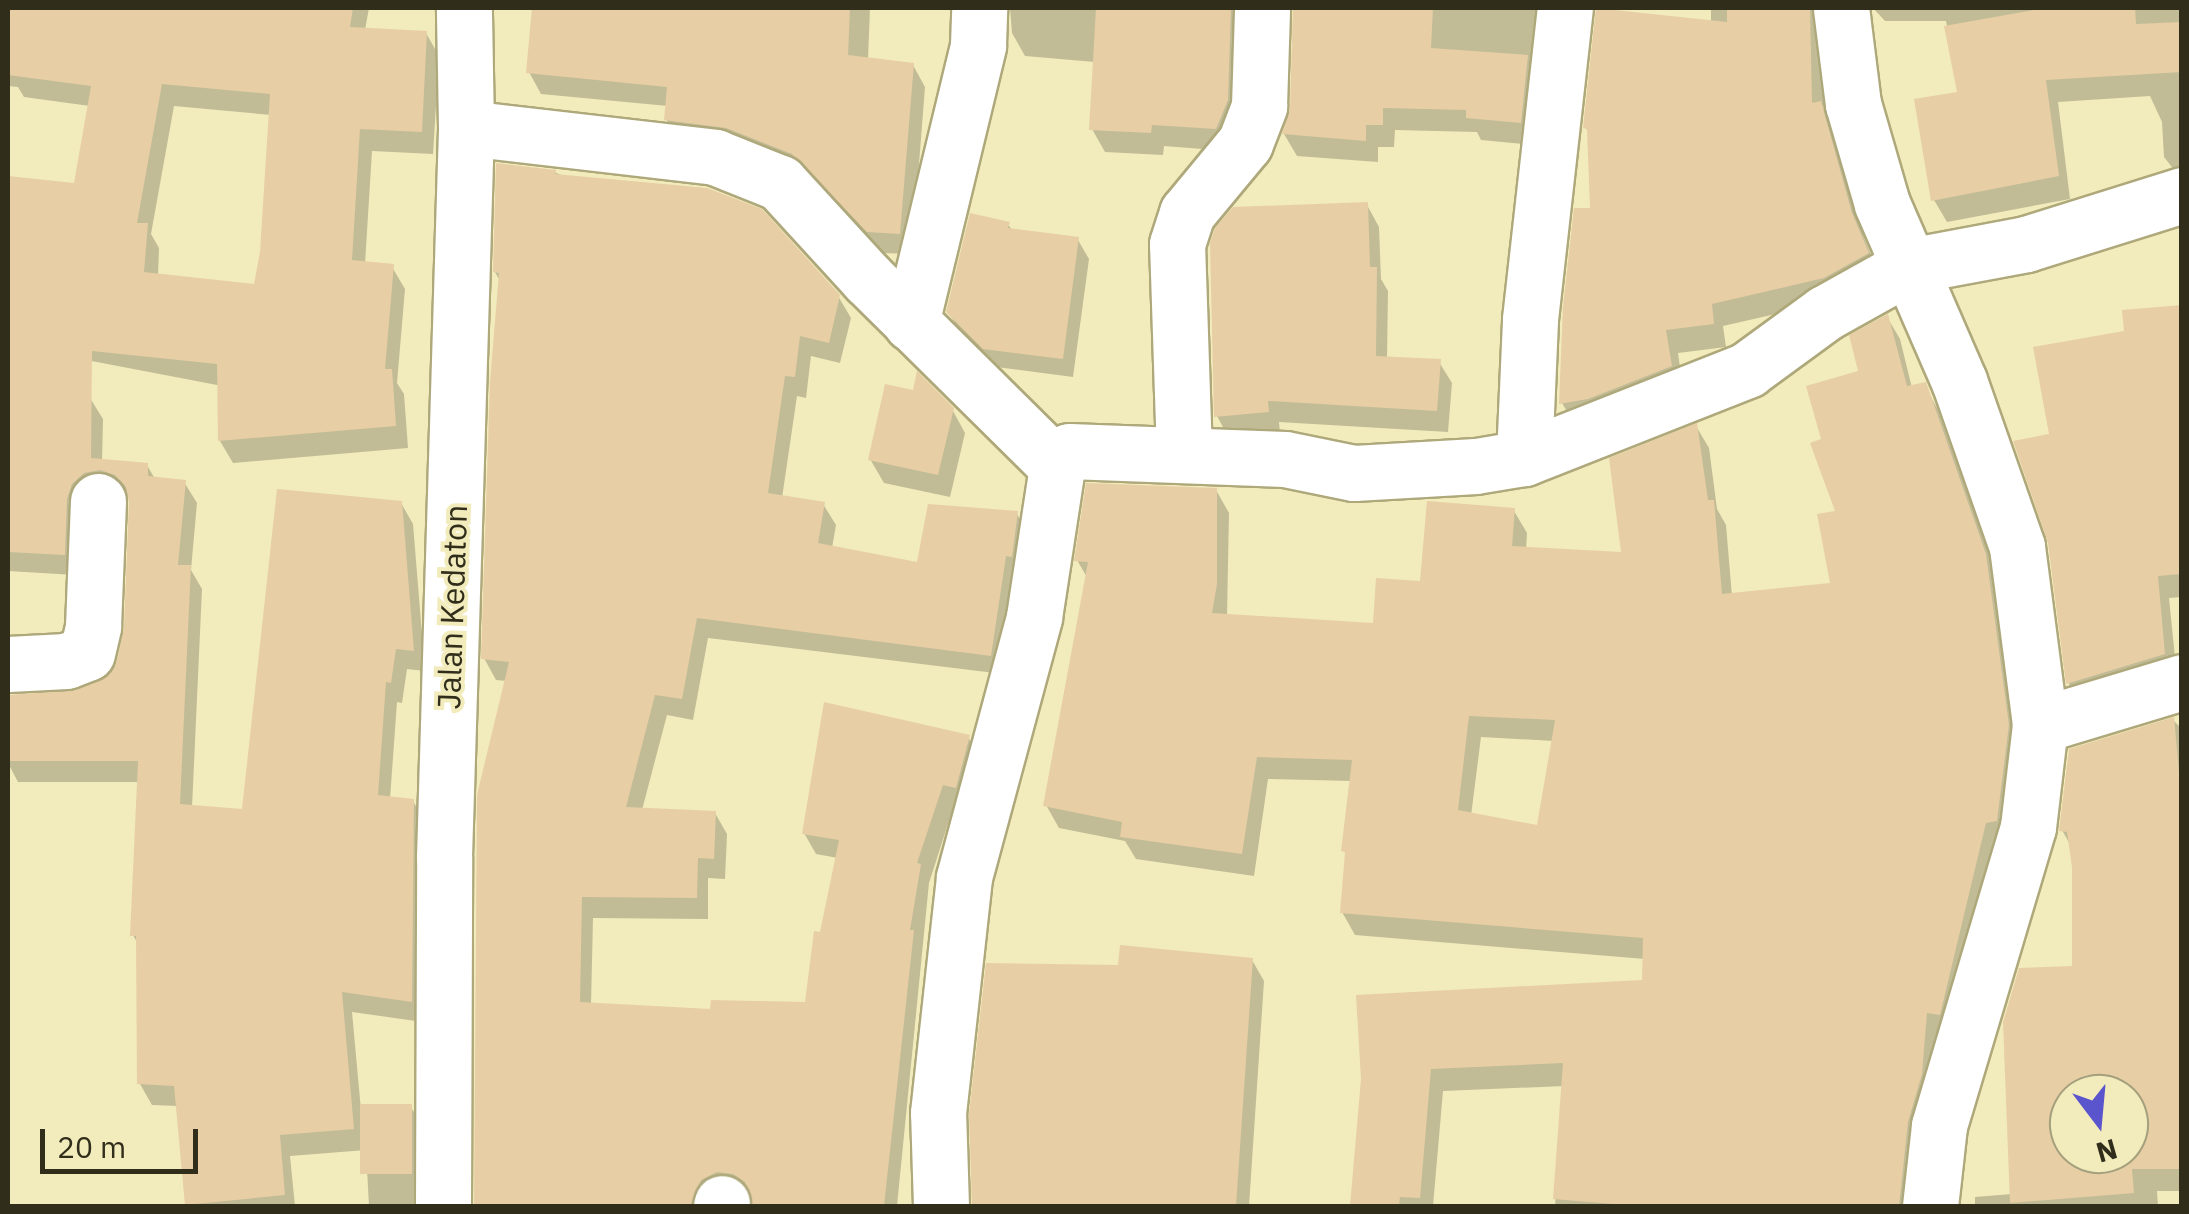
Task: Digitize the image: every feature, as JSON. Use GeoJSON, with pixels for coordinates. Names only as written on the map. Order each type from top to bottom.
{"type":"FeatureCollection","features":[{"type":"Feature","properties":{"kind":"street","name":"Jalan Kedaton"},"geometry":{"type":"LineString","coordinates":[[443,1206],[444,857],[466,128],[464,8]]}},
{"type":"Feature","properties":{"kind":"street"},"geometry":{"type":"LineString","coordinates":[[912,323],[978,45],[979,8]]}},
{"type":"Feature","properties":{"kind":"street"},"geometry":{"type":"LineString","coordinates":[[1184,454],[1177,244],[1187,213],[1244,142],[1258,106],[1262,8]]}},
{"type":"Feature","properties":{"kind":"street"},"geometry":{"type":"LineString","coordinates":[[1524,458],[1530,319],[1566,8]]}},
{"type":"Feature","properties":{"kind":"street"},"geometry":{"type":"LineString","coordinates":[[1842,8],[1853,104],[1882,204],[1959,381],[2017,547],[2040,725],[2028,827],[1939,1126],[1930,1206]]}},
{"type":"Feature","properties":{"kind":"street"},"geometry":{"type":"LineString","coordinates":[[466,128],[715,158],[780,183],[912,323],[1058,466]]}},
{"type":"Feature","properties":{"kind":"street"},"geometry":{"type":"LineString","coordinates":[[941,1206],[938,1113],[964,878],[1034,617],[1058,466],[1068,451],[1285,460],[1354,473],[1476,466],[1524,458],[1748,370],[1825,313],[1909,266],[2026,244],[2182,195]]}},
{"type":"Feature","properties":{"kind":"street"},"geometry":{"type":"LineString","coordinates":[[8,664],[66,661],[86,652],[93,626],[98,500]]}},
{"type":"Feature","properties":{"kind":"street"},"geometry":{"type":"LineString","coordinates":[[2040,725],[2182,682]]}},
{"type":"Feature","properties":{"kind":"building"},"geometry":{"type":"Polygon","coordinates":[[[8,8],[353,8],[350,27],[427,31],[422,132],[360,129],[352,260],[394,264],[385,369],[392,369],[396,426],[218,441],[217,364],[92,351],[91,458],[148,463],[148,476],[186,480],[178,565],[191,565],[180,804],[242,809],[277,489],[402,501],[414,651],[396,649],[391,683],[386,682],[378,795],[414,799],[412,1002],[342,992],[354,1129],[280,1135],[285,1195],[185,1205],[174,1086],[137,1084],[136,936],[130,936],[138,761],[8,761],[8,695],[77,690],[110,674],[117,661],[124,627],[129,502],[126,487],[115,475],[100,470],[84,473],[72,484],[67,499],[65,555],[8,552],[8,176],[74,183],[91,86],[8,75],[8,8]],[[162,84],[137,223],[148,223],[144,272],[254,284],[260,252],[270,94],[162,84]]]}},
{"type":"Feature","properties":{"kind":"building"},"geometry":{"type":"Polygon","coordinates":[[[532,8],[850,8],[848,55],[914,63],[900,234],[867,232],[792,154],[726,128],[664,120],[667,87],[526,73],[532,8]]]}},
{"type":"Feature","properties":{"kind":"building"},"geometry":{"type":"Polygon","coordinates":[[[1096,8],[1231,8],[1228,100],[1216,129],[1152,125],[1151,133],[1089,130],[1096,8]]]}},
{"type":"Feature","properties":{"kind":"building"},"geometry":{"type":"Polygon","coordinates":[[[1293,8],[1433,8],[1431,48],[1528,55],[1521,123],[1466,118],[1466,110],[1383,108],[1383,125],[1366,125],[1366,141],[1282,134],[1290,108],[1293,8]]]}},
{"type":"Feature","properties":{"kind":"building"},"geometry":{"type":"Polygon","coordinates":[[[1596,8],[1727,22],[1727,8],[1810,8],[1812,103],[1821,101],[1852,213],[1869,253],[1824,278],[1712,304],[1714,324],[1666,330],[1672,366],[1588,399],[1559,404],[1563,307],[1574,208],[1590,208],[1587,129],[1583,128],[1596,8]]]}},
{"type":"Feature","properties":{"kind":"building"},"geometry":{"type":"Polygon","coordinates":[[[2045,8],[2135,8],[2136,24],[2182,22],[2182,72],[2046,80],[2059,176],[1931,201],[1914,99],[1957,92],[1944,26],[2045,8]]]}},
{"type":"Feature","properties":{"kind":"building"},"geometry":{"type":"Polygon","coordinates":[[[496,163],[556,170],[555,174],[707,188],[762,209],[840,295],[829,343],[800,336],[795,377],[785,376],[768,493],[825,502],[818,543],[917,562],[928,504],[1018,511],[1012,557],[1006,556],[991,656],[697,618],[682,699],[655,695],[626,807],[716,811],[714,859],[698,858],[697,898],[582,897],[580,1002],[710,1009],[711,1000],[805,1002],[814,931],[820,932],[839,840],[802,834],[824,702],[970,735],[956,788],[943,785],[917,863],[921,864],[910,930],[914,930],[884,1206],[752,1206],[745,1182],[733,1174],[717,1172],[701,1180],[691,1206],[474,1206],[477,795],[509,662],[481,659],[490,382],[499,273],[493,272],[496,163]]]}},
{"type":"Feature","properties":{"kind":"building"},"geometry":{"type":"Polygon","coordinates":[[[1368,202],[1370,267],[1377,267],[1376,356],[1441,359],[1437,411],[1268,401],[1269,412],[1214,417],[1210,243],[1215,228],[1233,207],[1368,202]]]}},
{"type":"Feature","properties":{"kind":"building"},"geometry":{"type":"Polygon","coordinates":[[[970,213],[1010,222],[1008,228],[1079,237],[1063,359],[983,349],[946,312],[970,213]]]}},
{"type":"Feature","properties":{"kind":"building"},"geometry":{"type":"Polygon","coordinates":[[[2182,305],[2182,574],[2158,576],[2165,654],[2066,684],[2048,543],[2013,441],[2049,434],[2033,347],[2124,331],[2122,310],[2182,305]]]}},
{"type":"Feature","properties":{"kind":"building"},"geometry":{"type":"Polygon","coordinates":[[[1888,314],[1907,386],[1926,382],[1986,554],[2009,725],[1997,821],[1986,823],[1940,1015],[1927,1013],[1922,1074],[1908,1122],[1899,1206],[1637,1206],[1553,1199],[1563,1063],[1431,1069],[1420,1198],[1400,1197],[1399,1206],[1350,1206],[1361,1079],[1356,995],[1642,980],[1643,938],[1340,913],[1345,852],[1341,851],[1352,760],[1257,757],[1242,854],[1120,837],[1122,822],[1043,806],[1088,562],[1074,561],[1086,483],[1217,488],[1217,584],[1212,613],[1373,623],[1376,578],[1420,581],[1427,501],[1515,508],[1512,546],[1621,552],[1609,458],[1697,423],[1708,500],[1714,500],[1722,594],[1830,583],[1817,514],[1835,511],[1810,443],[1821,439],[1806,386],[1858,371],[1849,335],[1888,314]],[[1469,716],[1458,810],[1537,825],[1555,720],[1469,716]]]}},
{"type":"Feature","properties":{"kind":"building"},"geometry":{"type":"Polygon","coordinates":[[[917,371],[954,408],[938,475],[868,460],[885,384],[913,390],[917,371]]]}},
{"type":"Feature","properties":{"kind":"building"},"geometry":{"type":"Polygon","coordinates":[[[2174,717],[2182,805],[2182,1169],[2149,1169],[2149,1074],[2049,1074],[2049,1174],[2132,1174],[2134,1193],[2010,1203],[2003,1022],[2019,968],[2072,966],[2072,867],[2067,832],[2059,831],[2069,749],[2174,717]]]}},
{"type":"Feature","properties":{"kind":"building"},"geometry":{"type":"Polygon","coordinates":[[[1120,945],[1253,958],[1236,1206],[972,1206],[969,1114],[986,963],[1118,965],[1120,945]]]}},
{"type":"Feature","properties":{"kind":"building"},"geometry":{"type":"Polygon","coordinates":[[[360,1104],[412,1104],[412,1174],[360,1174],[360,1104]]]}}]}
